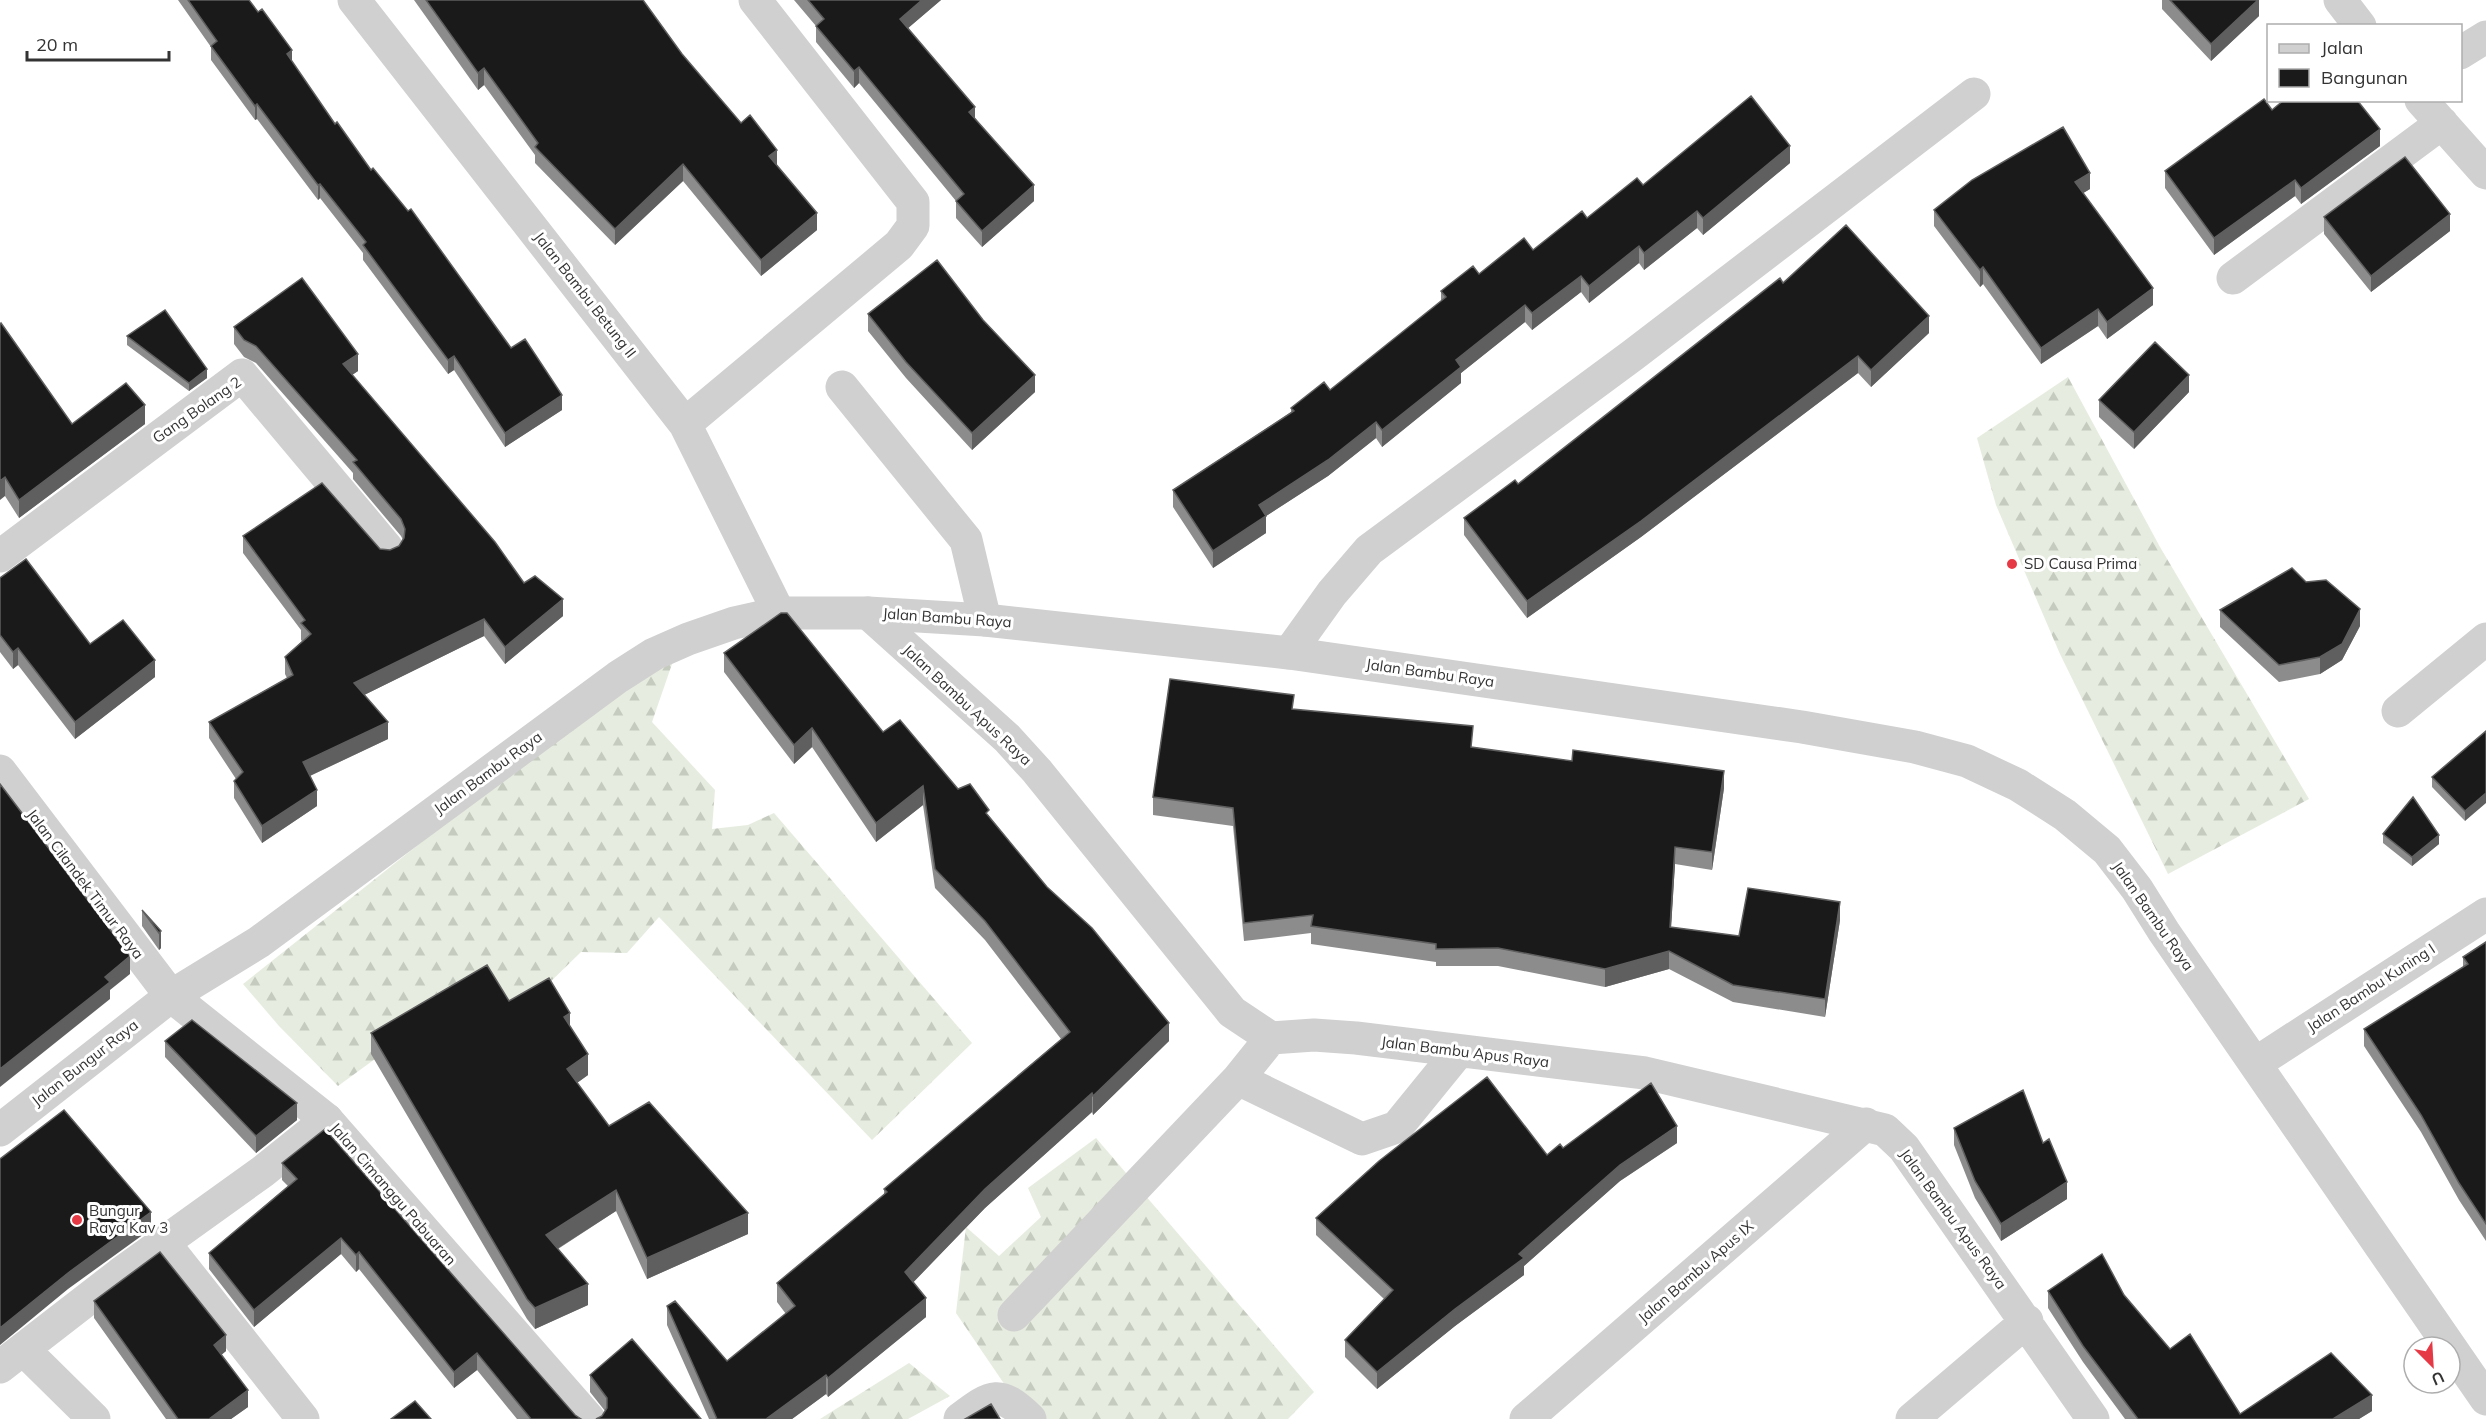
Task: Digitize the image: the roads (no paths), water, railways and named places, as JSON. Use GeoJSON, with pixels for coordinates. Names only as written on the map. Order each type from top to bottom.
{"type":"FeatureCollection","features":[{"type":"Feature","properties":{"kind":"street","name":"Jalan Bambu Betung II"},"geometry":{"type":"LineString","coordinates":[[354,0],[685,424],[779,613]]}},
{"type":"Feature","properties":{"kind":"street"},"geometry":{"type":"LineString","coordinates":[[685,424],[899,245],[913,226],[913,202],[755,0]]}},
{"type":"Feature","properties":{"kind":"street"},"geometry":{"type":"LineString","coordinates":[[2340,0],[2358,24]]}},
{"type":"Feature","properties":{"kind":"street"},"geometry":{"type":"LineString","coordinates":[[2462,52],[2486,37]]}},
{"type":"Feature","properties":{"kind":"street"},"geometry":{"type":"LineString","coordinates":[[1289,653],[1332,593],[1370,550],[1633,355],[1974,94]]}},
{"type":"Feature","properties":{"kind":"street"},"geometry":{"type":"LineString","coordinates":[[2233,278],[2432,112],[2486,173]]}},
{"type":"Feature","properties":{"kind":"street","name":"Gang Bolang 2"},"geometry":{"type":"LineString","coordinates":[[0,556],[242,375],[387,548]]}},
{"type":"Feature","properties":{"kind":"street"},"geometry":{"type":"LineString","coordinates":[[842,387],[966,540],[986,620]]}},
{"type":"Feature","properties":{"kind":"street","name":"Jalan Bambu Raya"},"geometry":{"type":"LineString","coordinates":[[171,996],[259,942],[618,677],[654,654],[734,623],[779,613],[868,613],[986,620],[1289,653],[1802,727],[1915,747],[1967,761],[2018,785],[2065,815],[2107,849],[2137,889],[2486,1399]]}},
{"type":"Feature","properties":{"kind":"street","name":"Jalan Bambu Apus Raya"},"geometry":{"type":"LineString","coordinates":[[868,613],[1007,738],[1037,771],[1232,1011],[1272,1038],[1314,1035],[1356,1038],[1645,1073],[1885,1130],[1904,1148],[2093,1419]]}},
{"type":"Feature","properties":{"kind":"street"},"geometry":{"type":"LineString","coordinates":[[2398,711],[2486,639]]}},
{"type":"Feature","properties":{"kind":"street","name":"Jalan Cilandek Timur Raya"},"geometry":{"type":"LineString","coordinates":[[0,771],[171,996]]}},
{"type":"Feature","properties":{"kind":"street","name":"Jalan Bambu Kuning I"},"geometry":{"type":"LineString","coordinates":[[2256,1063],[2486,914]]}},
{"type":"Feature","properties":{"kind":"street","name":"Jalan Cimanggu Pabuaran"},"geometry":{"type":"LineString","coordinates":[[171,996],[327,1120],[589,1419]]}},
{"type":"Feature","properties":{"kind":"street","name":"Jalan Bungur Raya"},"geometry":{"type":"LineString","coordinates":[[0,1130],[171,996]]}},
{"type":"Feature","properties":{"kind":"street"},"geometry":{"type":"LineString","coordinates":[[1014,1315],[1238,1079],[1272,1038]]}},
{"type":"Feature","properties":{"kind":"street"},"geometry":{"type":"LineString","coordinates":[[1238,1079],[1362,1139],[1398,1127],[1458,1052]]}},
{"type":"Feature","properties":{"kind":"street"},"geometry":{"type":"LineString","coordinates":[[94,1419],[11,1358],[262,1172],[327,1120]]}},
{"type":"Feature","properties":{"kind":"street","name":"Jalan Bambu Apus IX"},"geometry":{"type":"LineString","coordinates":[[1526,1419],[1866,1124]]}},
{"type":"Feature","properties":{"kind":"street"},"geometry":{"type":"LineString","coordinates":[[164,1243],[303,1419]]}},
{"type":"Feature","properties":{"kind":"street"},"geometry":{"type":"LineString","coordinates":[[1912,1419],[2026,1321]]}},
{"type":"Feature","properties":{"kind":"street"},"geometry":{"type":"LineString","coordinates":[[960,1419],[980,1404],[996,1397],[1012,1401],[1030,1419]]}},
{"type":"Feature","properties":{"kind":"place","name":"SD Causa Prima"},"geometry":{"type":"Point","coordinates":[2012,564]}},
{"type":"Feature","properties":{"kind":"place","name":"Bungur Raya Kav 3"},"geometry":{"type":"Point","coordinates":[77,1220]}}]}
